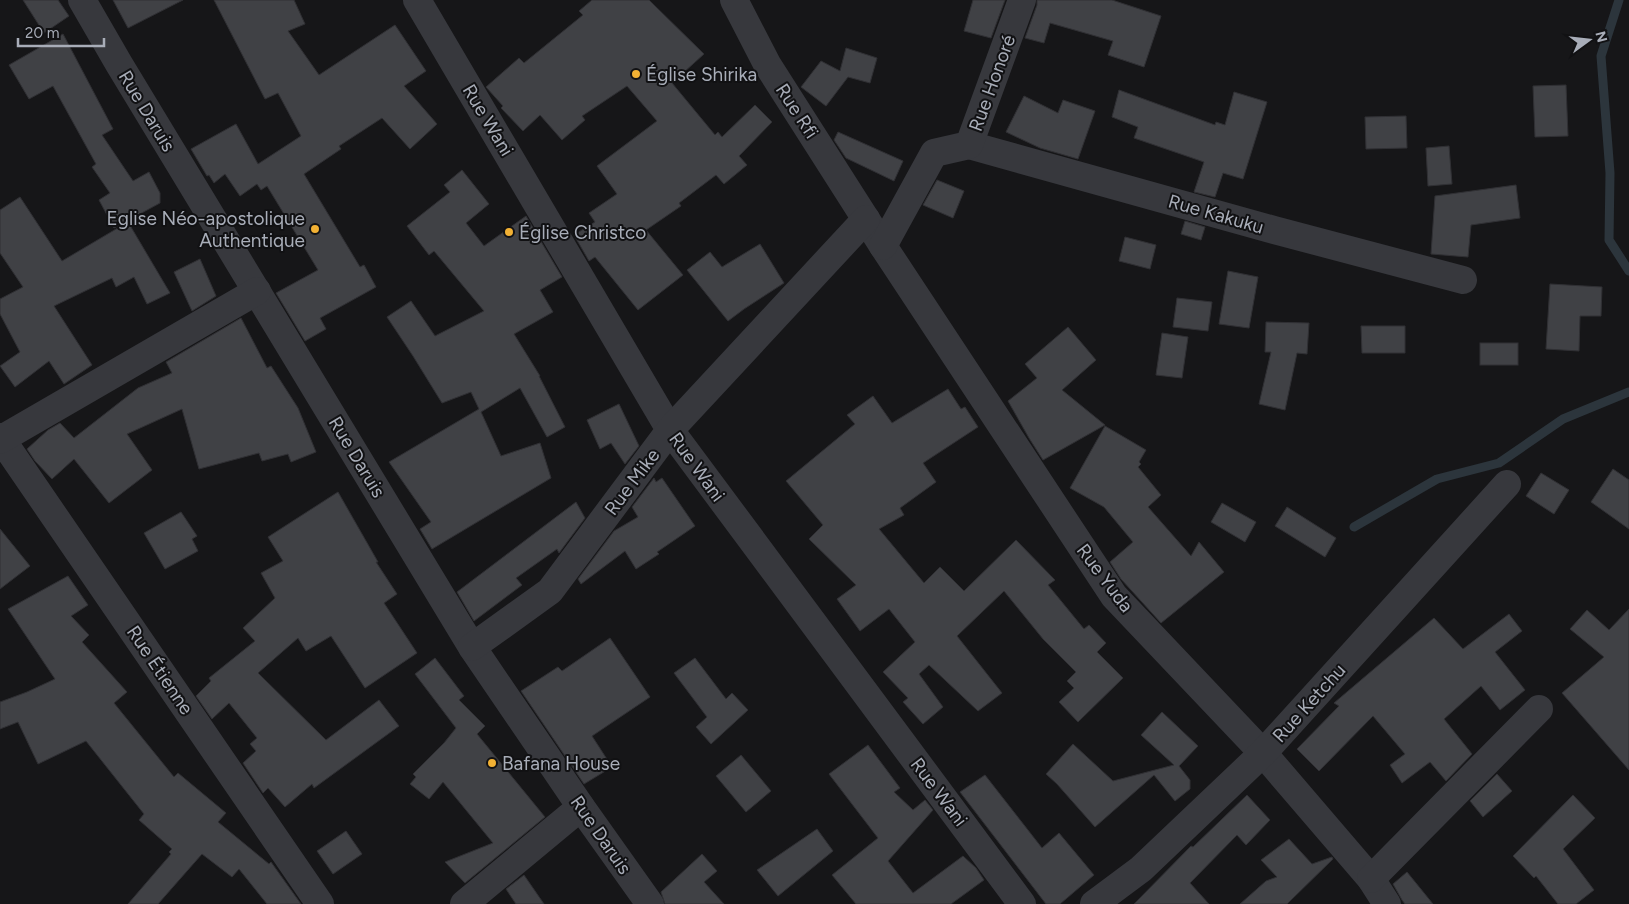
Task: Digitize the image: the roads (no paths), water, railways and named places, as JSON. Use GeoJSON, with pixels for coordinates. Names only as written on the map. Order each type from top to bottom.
{"type":"FeatureCollection","features":[{"type":"Feature","properties":{"kind":"street","name":"Rue Daruis"},"geometry":{"type":"LineString","coordinates":[[82,0],[472,647],[650,904]]}},
{"type":"Feature","properties":{"kind":"street","name":"Rue Wani"},"geometry":{"type":"LineString","coordinates":[[417,0],[670,430],[1022,904]]}},
{"type":"Feature","properties":{"kind":"street","name":"Rue Rfi"},"geometry":{"type":"LineString","coordinates":[[734,0],[767,64],[866,219]]}},
{"type":"Feature","properties":{"kind":"street","name":"Rue Honoré"},"geometry":{"type":"LineString","coordinates":[[883,246],[934,154],[969,145],[1022,0]]}},
{"type":"Feature","properties":{"kind":"street","name":"Rue Kakuku"},"geometry":{"type":"LineString","coordinates":[[969,145],[1274,230],[1463,280]]}},
{"type":"Feature","properties":{"kind":"street","name":"Rue Mike"},"geometry":{"type":"LineString","coordinates":[[472,647],[550,591],[670,430],[866,219]]}},
{"type":"Feature","properties":{"kind":"street","name":"Rue Yuda"},"geometry":{"type":"LineString","coordinates":[[866,219],[1114,596],[1263,753],[1370,879],[1387,904]]}},
{"type":"Feature","properties":{"kind":"street"},"geometry":{"type":"LineString","coordinates":[[1,439],[256,291]]}},
{"type":"Feature","properties":{"kind":"street","name":"Rue Étienne"},"geometry":{"type":"LineString","coordinates":[[1,439],[320,904]]}},
{"type":"Feature","properties":{"kind":"street","name":"Rue Ketchu"},"geometry":{"type":"LineString","coordinates":[[1094,904],[1141,869],[1263,753],[1507,484]]}},
{"type":"Feature","properties":{"kind":"street"},"geometry":{"type":"LineString","coordinates":[[1370,879],[1539,709]]}},
{"type":"Feature","properties":{"kind":"street"},"geometry":{"type":"LineString","coordinates":[[464,904],[581,807]]}},
{"type":"Feature","properties":{"kind":"waterway"},"geometry":{"type":"LineString","coordinates":[[1619,0],[1601,56],[1610,173],[1609,240],[1629,271]]}},
{"type":"Feature","properties":{"kind":"waterway"},"geometry":{"type":"LineString","coordinates":[[1354,527],[1437,479],[1499,463],[1563,419],[1629,392]]}},
{"type":"Feature","properties":{"kind":"place","name":"Église Shirika"},"geometry":{"type":"Point","coordinates":[636,74]}},
{"type":"Feature","properties":{"kind":"place","name":"Eglise Néo-apostolique Authentique"},"geometry":{"type":"Point","coordinates":[315,229]}},
{"type":"Feature","properties":{"kind":"place","name":"Église Christco"},"geometry":{"type":"Point","coordinates":[509,232]}},
{"type":"Feature","properties":{"kind":"place","name":"Bafana House"},"geometry":{"type":"Point","coordinates":[492,763]}}]}
